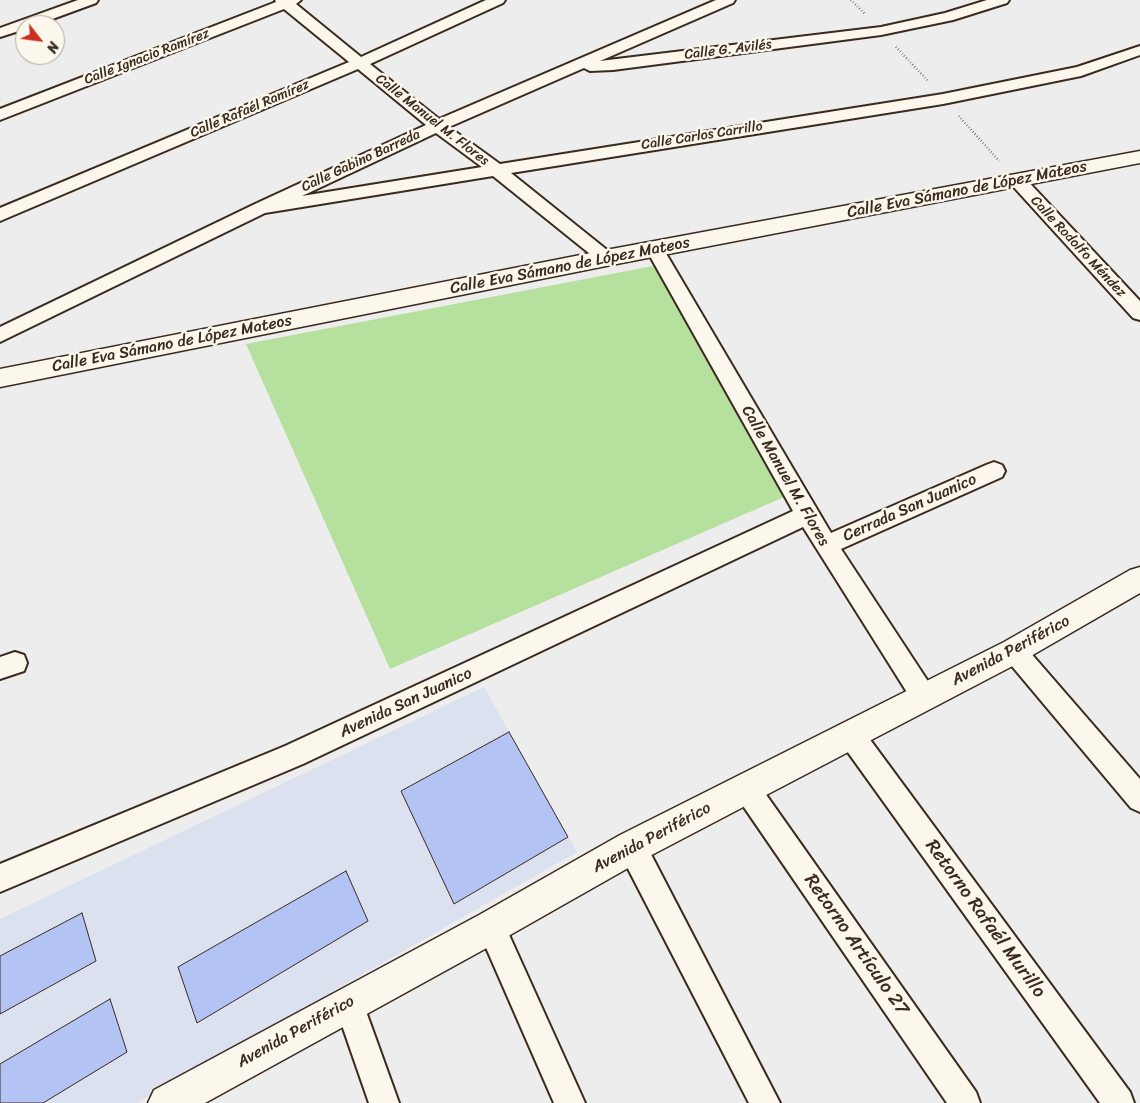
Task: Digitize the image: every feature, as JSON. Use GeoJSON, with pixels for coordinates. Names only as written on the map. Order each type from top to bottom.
{"type":"FeatureCollection","features":[{"type":"Feature","properties":{"kind":"street"},"geometry":{"type":"LineString","coordinates":[[0,33],[88,0]]}},
{"type":"Feature","properties":{"kind":"street","name":"Calle Rafaél Ramírez"},"geometry":{"type":"LineString","coordinates":[[0,215],[359,63],[498,0]]}},
{"type":"Feature","properties":{"kind":"street","name":"Calle Gabino Barreda"},"geometry":{"type":"LineString","coordinates":[[0,335],[261,208],[437,126],[728,0]]}},
{"type":"Feature","properties":{"kind":"street","name":"Calle G. Avilés"},"geometry":{"type":"LineString","coordinates":[[574,67],[613,65],[881,31],[948,17],[1002,0]]}},
{"type":"Feature","properties":{"kind":"street","name":"Calle Manuel M. Flores"},"geometry":{"type":"LineString","coordinates":[[288,1],[359,63],[606,258]]}},
{"type":"Feature","properties":{"kind":"street","name":"Calle Ignacio Ramírez"},"geometry":{"type":"LineString","coordinates":[[0,115],[288,1]]}},
{"type":"Feature","properties":{"kind":"street","name":"Calle Carlos Carrillo"},"geometry":{"type":"LineString","coordinates":[[261,208],[970,94],[1081,71],[1140,50]]}},
{"type":"Feature","properties":{"kind":"street","name":"Calle Eva Sámano de López Mateos"},"geometry":{"type":"LineString","coordinates":[[0,378],[606,258],[1140,157]]}},
{"type":"Feature","properties":{"kind":"street","name":"Calle Rodolfo Méndez"},"geometry":{"type":"LineString","coordinates":[[1017,180],[1140,313]]}},
{"type":"Feature","properties":{"kind":"street","name":"Calle Manuel M. Flores"},"geometry":{"type":"LineString","coordinates":[[655,249],[807,515],[924,697]]}},
{"type":"Feature","properties":{"kind":"street","name":"Cerrada San Juanico"},"geometry":{"type":"LineString","coordinates":[[826,545],[994,471]]}},
{"type":"Feature","properties":{"kind":"street","name":"Avenida San Juanico"},"geometry":{"type":"LineString","coordinates":[[0,878],[294,755],[807,515]]}},
{"type":"Feature","properties":{"kind":"street","name":"Avenida Periférico"},"geometry":{"type":"LineString","coordinates":[[166,1103],[490,927],[632,847],[1014,650],[1140,579]]}},
{"type":"Feature","properties":{"kind":"street"},"geometry":{"type":"LineString","coordinates":[[1014,650],[1140,799]]}},
{"type":"Feature","properties":{"kind":"street","name":"Retorno Rafaél Murillo"},"geometry":{"type":"LineString","coordinates":[[852,735],[1119,1103]]}},
{"type":"Feature","properties":{"kind":"street","name":"Retorno Artículo 27"},"geometry":{"type":"LineString","coordinates":[[746,788],[965,1103]]}},
{"type":"Feature","properties":{"kind":"street"},"geometry":{"type":"LineString","coordinates":[[632,847],[765,1103]]}},
{"type":"Feature","properties":{"kind":"street"},"geometry":{"type":"LineString","coordinates":[[490,927],[570,1103]]}},
{"type":"Feature","properties":{"kind":"street"},"geometry":{"type":"LineString","coordinates":[[349,1002],[384,1103]]}},
{"type":"Feature","properties":{"kind":"shaded area"},"geometry":{"type":"Polygon","coordinates":[[[484,687],[577,852],[137,1103],[0,1103],[0,919],[484,687]]]}},
{"type":"Feature","properties":{"kind":"green space"},"geometry":{"type":"Polygon","coordinates":[[[658,265],[784,497],[390,669],[246,344],[658,265]]]}},
{"type":"Feature","properties":{"kind":"building"},"geometry":{"type":"Polygon","coordinates":[[[509,732],[568,837],[454,904],[401,791],[509,732]]]}},
{"type":"Feature","properties":{"kind":"building"},"geometry":{"type":"Polygon","coordinates":[[[346,871],[368,921],[197,1023],[178,967],[346,871]]]}},
{"type":"Feature","properties":{"kind":"building"},"geometry":{"type":"Polygon","coordinates":[[[82,913],[96,961],[0,1014],[0,956],[82,913]]]}},
{"type":"Feature","properties":{"kind":"building"},"geometry":{"type":"Polygon","coordinates":[[[110,999],[127,1052],[43,1103],[0,1103],[0,1064],[110,999]]]}}]}
